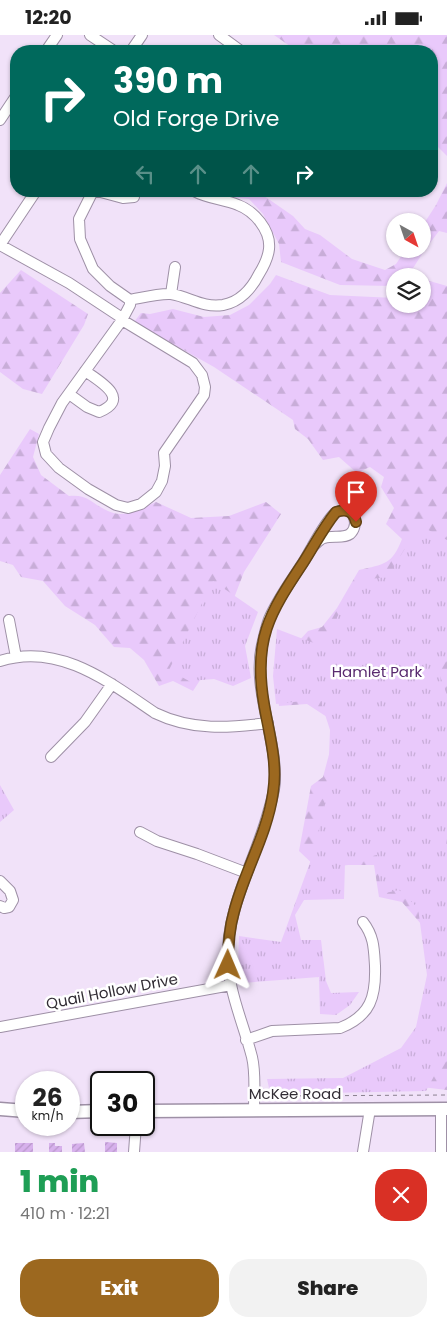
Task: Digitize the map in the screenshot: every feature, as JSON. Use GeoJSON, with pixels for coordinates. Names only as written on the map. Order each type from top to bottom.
{"type":"FeatureCollection","features":[{"type":"Feature","properties":{"kind":"main road"},"geometry":{"type":"LineString","coordinates":[[0,1109],[15,1110]]}},
{"type":"Feature","properties":{"kind":"main road","name":"McKee Road"},"geometry":{"type":"LineString","coordinates":[[155,1111],[444,1109]]}},
{"type":"Feature","properties":{"kind":"street"},"geometry":{"type":"LineString","coordinates":[[90,35],[105,45]]}},
{"type":"Feature","properties":{"kind":"street"},"geometry":{"type":"LineString","coordinates":[[220,35],[233,45]]}},
{"type":"Feature","properties":{"kind":"street"},"geometry":{"type":"LineString","coordinates":[[0,120],[10,105]]}},
{"type":"Feature","properties":{"kind":"street"},"geometry":{"type":"LineString","coordinates":[[32,197],[0,245],[70,283],[119,316],[122,320],[193,363],[202,375],[205,387],[204,395],[164,453],[165,466],[162,481],[156,492],[142,504],[128,508],[116,505],[88,489],[59,468],[46,455],[44,442],[53,420],[69,394],[122,320],[130,305],[130,300]]}},
{"type":"Feature","properties":{"kind":"street"},"geometry":{"type":"LineString","coordinates":[[90,197],[79,219],[80,239],[93,269],[110,286],[130,300],[171,294],[210,307],[226,304],[243,296],[254,284],[267,260],[270,247],[265,230],[256,217],[239,205],[209,197]]}},
{"type":"Feature","properties":{"kind":"street"},"geometry":{"type":"LineString","coordinates":[[119,197],[134,197]]}},
{"type":"Feature","properties":{"kind":"street"},"geometry":{"type":"LineString","coordinates":[[171,294],[175,267]]}},
{"type":"Feature","properties":{"kind":"street"},"geometry":{"type":"LineString","coordinates":[[69,394],[87,407],[99,412],[108,409],[113,401],[113,394],[107,385],[85,371]]}},
{"type":"Feature","properties":{"kind":"street"},"geometry":{"type":"LineString","coordinates":[[254,1110],[254,1069],[230,985],[228,947],[234,911],[265,826],[275,780],[273,747],[264,703],[260,663],[262,646],[269,619],[287,585],[312,547]]}},
{"type":"Feature","properties":{"kind":"street"},"geometry":{"type":"LineString","coordinates":[[9,620],[16,657]]}},
{"type":"Feature","properties":{"kind":"street"},"geometry":{"type":"LineString","coordinates":[[0,661],[32,656],[60,659],[88,670],[156,713],[179,722],[209,727],[268,723]]}},
{"type":"Feature","properties":{"kind":"street"},"geometry":{"type":"LineString","coordinates":[[51,757],[85,722],[112,684]]}},
{"type":"Feature","properties":{"kind":"street"},"geometry":{"type":"LineString","coordinates":[[140,832],[157,841],[248,873]]}},
{"type":"Feature","properties":{"kind":"street"},"geometry":{"type":"LineString","coordinates":[[0,881],[10,891],[13,900],[9,907],[4,908],[0,906]]}},
{"type":"Feature","properties":{"kind":"street"},"geometry":{"type":"LineString","coordinates":[[246,1040],[272,1031],[340,1028],[357,1019],[365,1012],[374,995],[375,984],[374,943],[363,922]]}},
{"type":"Feature","properties":{"kind":"street","name":"Quail Hollow Drive"},"geometry":{"type":"LineString","coordinates":[[0,1027],[230,985]]}},
{"type":"Feature","properties":{"kind":"street"},"geometry":{"type":"LineString","coordinates":[[363,1152],[370,1109]]}},
{"type":"Feature","properties":{"kind":"street"},"geometry":{"type":"LineString","coordinates":[[443,1147],[444,1109]]}},
{"type":"Feature","properties":{"kind":"street"},"geometry":{"type":"LineString","coordinates":[[134,1152],[135,1136]]}},
{"type":"Feature","properties":{"kind":"path"},"geometry":{"type":"LineString","coordinates":[[273,1096],[447,1095]]}},
{"type":"Feature","properties":{"kind":"green space"},"geometry":{"type":"Polygon","coordinates":[[[274,35],[447,35],[447,156],[438,147],[438,45],[288,45],[274,35]]]}},
{"type":"Feature","properties":{"kind":"green space"},"geometry":{"type":"Polygon","coordinates":[[[447,183],[447,233],[439,231],[431,242],[431,213],[447,183]]]}},
{"type":"Feature","properties":{"kind":"green space"},"geometry":{"type":"Polygon","coordinates":[[[229,197],[266,197],[293,216],[305,229],[320,235],[352,259],[385,270],[386,286],[340,285],[281,262],[279,244],[263,214],[249,199],[229,197]]]}},
{"type":"Feature","properties":{"kind":"green space"},"geometry":{"type":"Polygon","coordinates":[[[400,258],[420,258],[413,268],[389,268],[396,264],[400,258]]]}},
{"type":"Feature","properties":{"kind":"green space"},"geometry":{"type":"Polygon","coordinates":[[[21,270],[88,314],[84,325],[42,394],[23,389],[0,372],[0,293],[21,270]]]}},
{"type":"Feature","properties":{"kind":"green space"},"geometry":{"type":"Polygon","coordinates":[[[276,275],[330,295],[386,298],[386,313],[431,313],[431,281],[447,286],[447,935],[421,924],[402,902],[379,897],[374,865],[348,865],[318,869],[299,851],[311,786],[323,777],[335,732],[327,717],[307,704],[279,706],[275,682],[298,642],[308,631],[322,627],[337,608],[359,570],[386,562],[395,554],[402,539],[386,524],[394,508],[381,487],[384,477],[370,467],[357,473],[339,457],[323,460],[308,439],[295,429],[293,420],[214,367],[134,322],[141,313],[150,314],[173,309],[204,317],[230,315],[249,305],[270,284],[276,275]]]}},
{"type":"Feature","properties":{"kind":"green space"},"geometry":{"type":"Polygon","coordinates":[[[30,429],[39,434],[33,457],[41,475],[69,496],[85,498],[114,513],[126,514],[156,502],[191,518],[229,516],[266,502],[281,514],[244,572],[206,671],[193,691],[173,681],[159,686],[144,660],[130,648],[114,647],[95,625],[65,606],[43,581],[21,577],[13,565],[0,561],[0,475],[30,429]]]}},
{"type":"Feature","properties":{"kind":"green space","name":"Hamlet Park"},"geometry":{"type":"Polygon","coordinates":[[[419,525],[447,540],[447,656],[439,673],[447,695],[447,1052],[426,1091],[274,1094],[269,1088],[267,1079],[343,1078],[401,1048],[416,1027],[427,975],[418,908],[399,890],[381,894],[377,855],[345,862],[344,899],[304,900],[295,915],[301,940],[321,940],[326,981],[331,993],[359,992],[350,1005],[336,1015],[320,1014],[319,977],[242,983],[238,948],[239,936],[281,942],[316,846],[328,783],[330,730],[320,699],[276,704],[273,676],[277,629],[319,645],[361,580],[388,577],[419,525]]]}},
{"type":"Feature","properties":{"kind":"green space"},"geometry":{"type":"Polygon","coordinates":[[[213,581],[258,612],[245,646],[251,678],[233,686],[214,679],[189,681],[169,670],[213,581]]]}},
{"type":"Feature","properties":{"kind":"green space"},"geometry":{"type":"Polygon","coordinates":[[[0,785],[14,810],[0,822],[0,785]]]}},
{"type":"Feature","properties":{"kind":"green space"},"geometry":{"type":"Polygon","coordinates":[[[447,999],[447,1090],[413,1086],[447,999]]]}},
{"type":"Feature","properties":{"kind":"building"},"geometry":{"type":"Polygon","coordinates":[[[105,1142],[117,1143],[117,1152],[105,1152],[105,1142]]]}},
{"type":"Feature","properties":{"kind":"building"},"geometry":{"type":"Polygon","coordinates":[[[15,1143],[33,1143],[33,1152],[15,1152],[15,1143]]]}},
{"type":"Feature","properties":{"kind":"building"},"geometry":{"type":"Polygon","coordinates":[[[49,1143],[55,1143],[55,1146],[62,1146],[62,1152],[49,1152],[49,1143]]]}},
{"type":"Feature","properties":{"kind":"building"},"geometry":{"type":"Polygon","coordinates":[[[84,1143],[85,1152],[72,1152],[72,1144],[84,1143]]]}},
{"type":"Feature","properties":{"kind":"route"},"geometry":{"type":"LineString","coordinates":[[228,965],[228,947],[234,911],[265,826],[275,780],[273,747],[264,703],[260,663],[269,619],[287,585],[336,512],[350,511],[356,522]]}}]}
